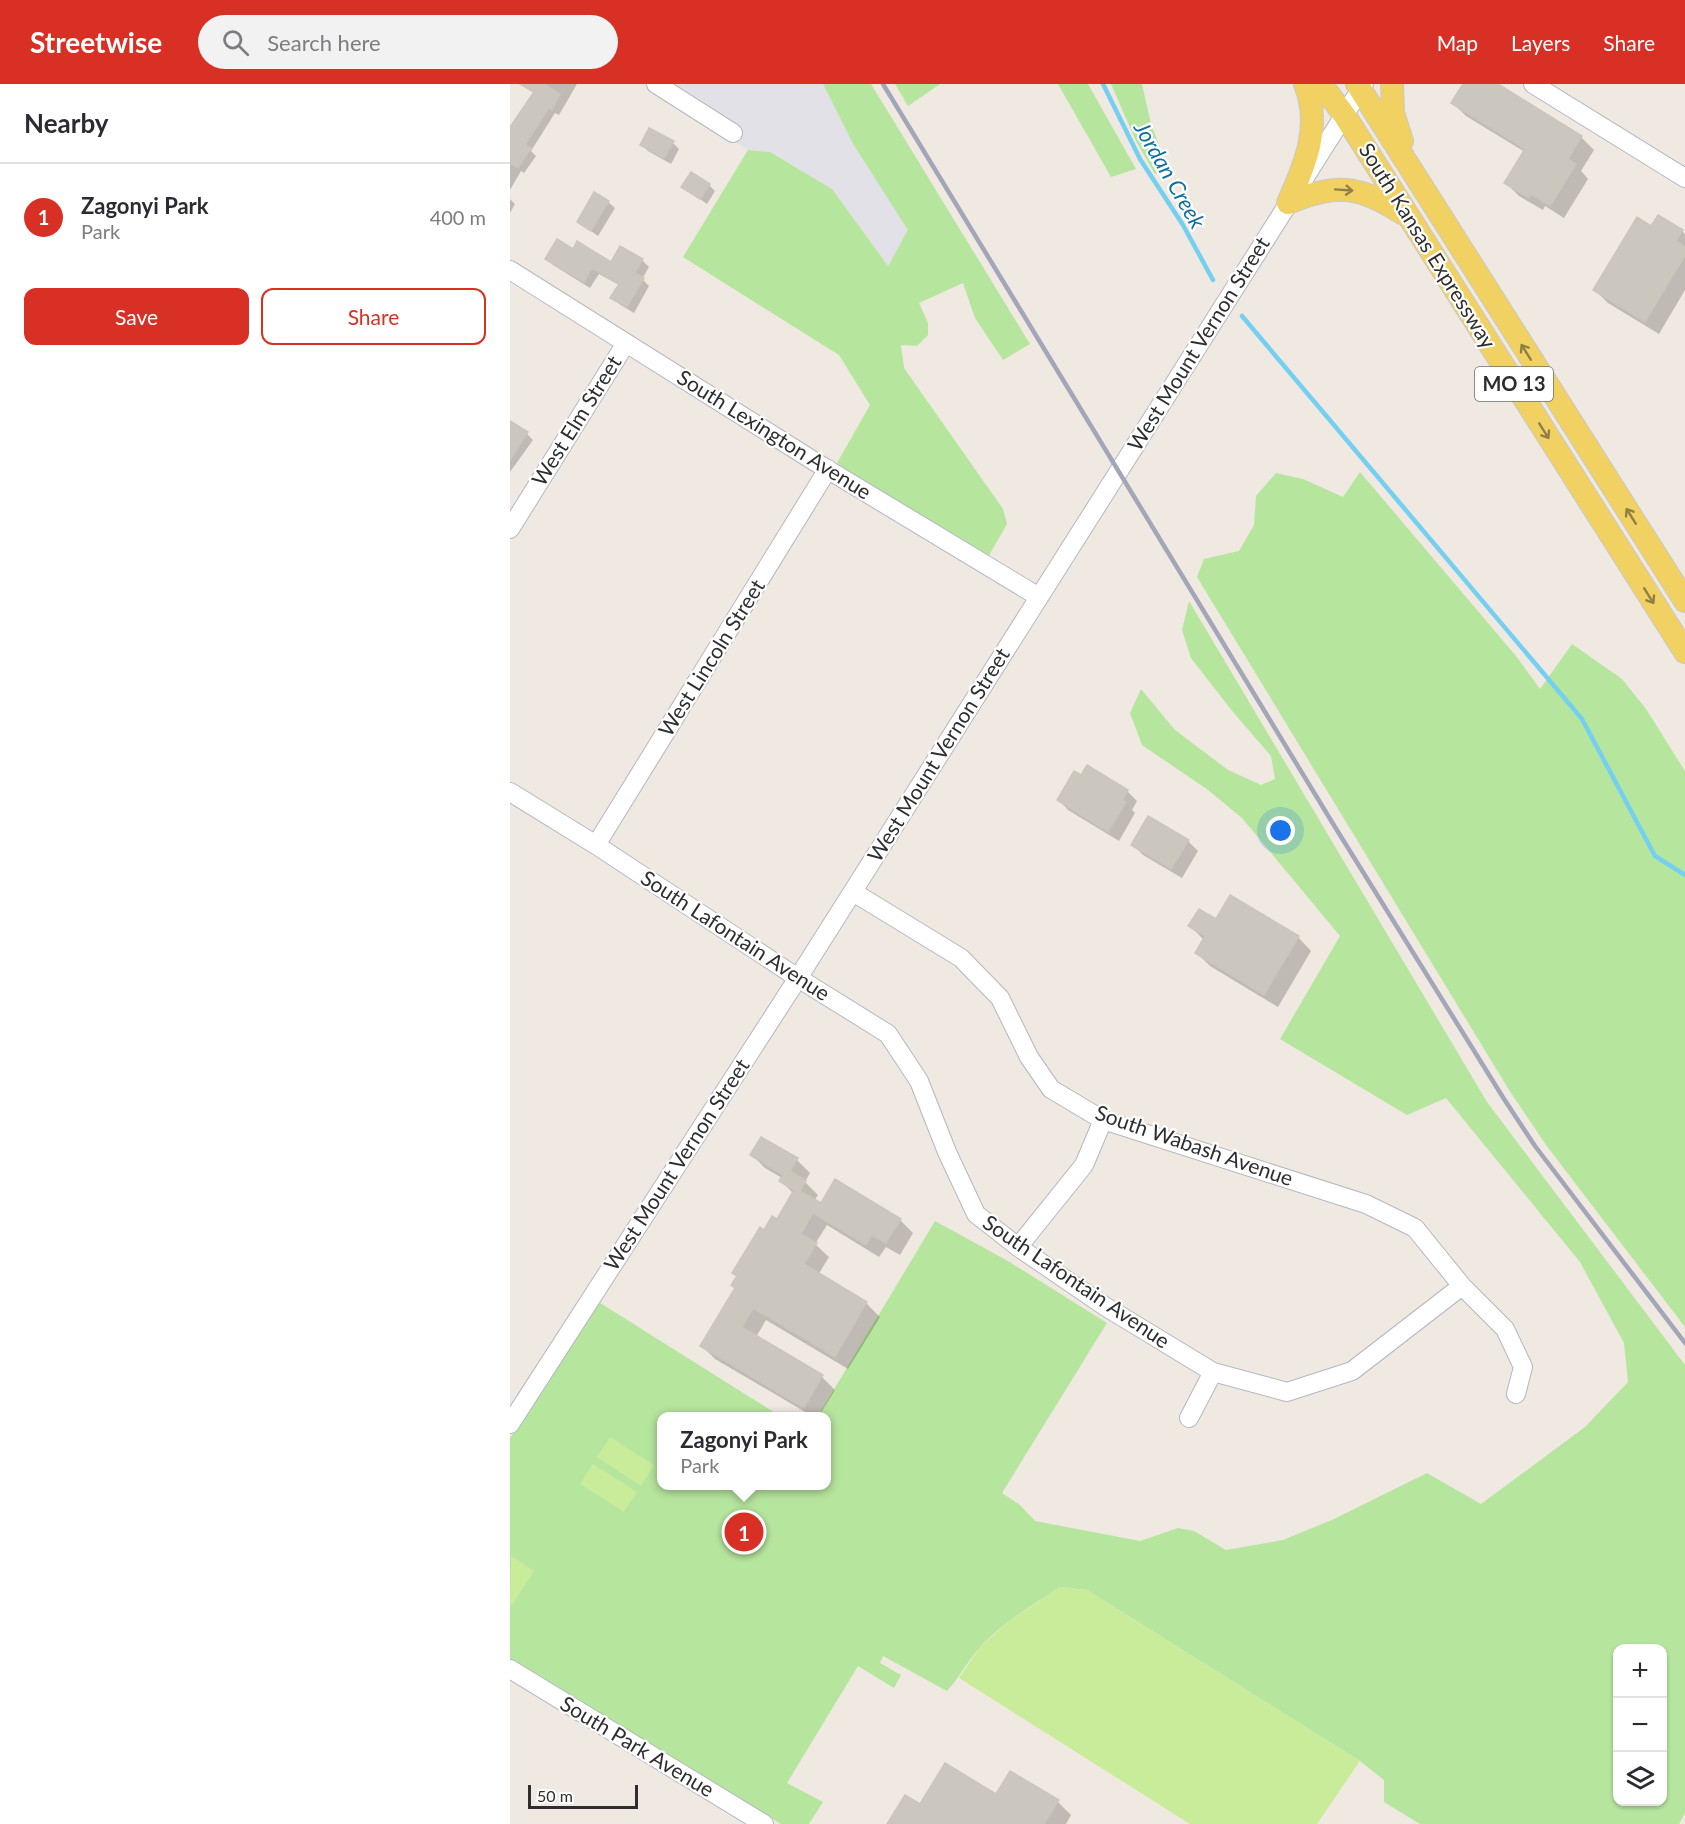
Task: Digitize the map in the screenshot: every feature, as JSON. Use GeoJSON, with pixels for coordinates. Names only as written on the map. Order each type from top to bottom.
{"type":"FeatureCollection","features":[{"type":"Feature","properties":{"kind":"main road"},"geometry":{"type":"LineString","coordinates":[[1288,204],[1306,162],[1312,136],[1312,107],[1305,84]]}},
{"type":"Feature","properties":{"kind":"main road","name":"South Kansas Expressway"},"geometry":{"type":"LineString","coordinates":[[1321,84],[1345,116],[1685,652]]}},
{"type":"Feature","properties":{"kind":"main road"},"geometry":{"type":"LineString","coordinates":[[1392,84],[1394,113],[1402,141],[1420,184]]}},
{"type":"Feature","properties":{"kind":"main road","name":"South Kansas Expressway"},"geometry":{"type":"LineString","coordinates":[[1361,86],[1420,184],[1685,601]]}},
{"type":"Feature","properties":{"kind":"main road"},"geometry":{"type":"LineString","coordinates":[[1288,204],[1322,191],[1334,189],[1357,191],[1372,195],[1409,218]]}},
{"type":"Feature","properties":{"kind":"street"},"geometry":{"type":"LineString","coordinates":[[656,84],[733,133]]}},
{"type":"Feature","properties":{"kind":"street"},"geometry":{"type":"LineString","coordinates":[[1533,84],[1685,178]]}},
{"type":"Feature","properties":{"kind":"street","name":"West Mount Vernon Street"},"geometry":{"type":"LineString","coordinates":[[510,1424],[798,978],[1345,116],[1361,86]]}},
{"type":"Feature","properties":{"kind":"street","name":"South Lexington Avenue"},"geometry":{"type":"LineString","coordinates":[[510,270],[828,470],[1039,597]]}},
{"type":"Feature","properties":{"kind":"street","name":"West Elm Street"},"geometry":{"type":"LineString","coordinates":[[510,529],[626,343]]}},
{"type":"Feature","properties":{"kind":"street","name":"West Lincoln Street"},"geometry":{"type":"LineString","coordinates":[[596,845],[828,470]]}},
{"type":"Feature","properties":{"kind":"street","name":"South Lafontain Avenue"},"geometry":{"type":"LineString","coordinates":[[510,792],[888,1034],[919,1081],[947,1152],[976,1214],[1018,1247],[1106,1307],[1213,1372],[1287,1392],[1352,1371],[1462,1286]]}},
{"type":"Feature","properties":{"kind":"street","name":"South Wabash Avenue"},"geometry":{"type":"LineString","coordinates":[[853,891],[961,958],[1000,998],[1029,1057],[1051,1089],[1103,1120],[1366,1204],[1415,1227],[1462,1286],[1504,1329],[1524,1367],[1516,1394]]}},
{"type":"Feature","properties":{"kind":"street"},"geometry":{"type":"LineString","coordinates":[[1018,1247],[1084,1165],[1103,1120]]}},
{"type":"Feature","properties":{"kind":"street"},"geometry":{"type":"LineString","coordinates":[[1189,1418],[1213,1372]]}},
{"type":"Feature","properties":{"kind":"street","name":"South Park Avenue"},"geometry":{"type":"LineString","coordinates":[[510,1669],[764,1824]]}},
{"type":"Feature","properties":{"kind":"shaded area"},"geometry":{"type":"Polygon","coordinates":[[[668,84],[823,84],[853,144],[909,231],[887,266],[832,189],[770,152],[748,150],[723,135],[668,84]]]}},
{"type":"Feature","properties":{"kind":"green space"},"geometry":{"type":"Polygon","coordinates":[[[823,84],[871,84],[1030,344],[1003,360],[975,318],[963,283],[919,303],[928,323],[928,335],[917,346],[901,345],[904,368],[1003,509],[1007,524],[987,559],[837,463],[870,405],[839,355],[683,257],[748,150],[770,152],[832,189],[888,266],[908,230],[853,144],[823,84]]]}},
{"type":"Feature","properties":{"kind":"green space"},"geometry":{"type":"Polygon","coordinates":[[[895,84],[940,84],[908,106],[895,84]]]}},
{"type":"Feature","properties":{"kind":"green space"},"geometry":{"type":"Polygon","coordinates":[[[1058,84],[1088,84],[1136,169],[1111,177],[1058,84]]]}},
{"type":"Feature","properties":{"kind":"green space"},"geometry":{"type":"Polygon","coordinates":[[[1111,84],[1142,84],[1151,124],[1167,166],[1155,174],[1136,141],[1111,84]]]}},
{"type":"Feature","properties":{"kind":"green space"},"geometry":{"type":"Polygon","coordinates":[[[1360,472],[1516,656],[1540,689],[1572,644],[1622,679],[1646,709],[1685,771],[1685,1327],[1546,1145],[1509,1090],[1197,577],[1204,559],[1239,551],[1254,525],[1256,496],[1276,473],[1303,479],[1343,497],[1360,472]]]}},
{"type":"Feature","properties":{"kind":"green space"},"geometry":{"type":"Polygon","coordinates":[[[1189,601],[1487,1102],[1685,1365],[1685,1813],[1679,1824],[1420,1824],[1384,1802],[1384,1780],[1360,1761],[1087,1590],[1060,1587],[999,1629],[981,1646],[947,1691],[883,1656],[880,1663],[901,1675],[894,1688],[858,1666],[787,1783],[823,1802],[809,1824],[781,1824],[510,1659],[510,1438],[597,1301],[774,1412],[657,1412],[657,1490],[831,1490],[831,1412],[820,1412],[935,1221],[1008,1261],[1107,1323],[1002,1493],[1020,1505],[1035,1521],[1140,1541],[1178,1528],[1194,1531],[1226,1550],[1283,1540],[1334,1519],[1427,1473],[1481,1504],[1585,1427],[1628,1382],[1624,1343],[1580,1262],[1446,1098],[1407,1115],[1280,1039],[1340,936],[1242,818],[1208,790],[1142,745],[1130,713],[1141,689],[1175,730],[1228,770],[1261,785],[1275,779],[1271,756],[1191,658],[1182,630],[1189,601]]]}},
{"type":"Feature","properties":{"kind":"green space"},"geometry":{"type":"Polygon","coordinates":[[[610,1437],[654,1465],[641,1486],[597,1457],[610,1437]]]}},
{"type":"Feature","properties":{"kind":"green space"},"geometry":{"type":"Polygon","coordinates":[[[593,1464],[637,1492],[624,1512],[580,1484],[593,1464]]]}},
{"type":"Feature","properties":{"kind":"green space"},"geometry":{"type":"Polygon","coordinates":[[[511,1556],[534,1571],[512,1605],[510,1603],[511,1556]]]}},
{"type":"Feature","properties":{"kind":"green space"},"geometry":{"type":"Polygon","coordinates":[[[1060,1587],[1087,1590],[1360,1761],[1317,1824],[1190,1824],[959,1678],[980,1647],[1009,1621],[1060,1587]]]}},
{"type":"Feature","properties":{"kind":"building"},"geometry":{"type":"Polygon","coordinates":[[[520,84],[544,84],[560,94],[552,110],[549,108],[525,145],[531,148],[518,168],[510,163],[510,127],[534,92],[520,84]]]}},
{"type":"Feature","properties":{"kind":"building"},"geometry":{"type":"Polygon","coordinates":[[[1463,84],[1498,84],[1582,136],[1568,159],[1576,164],[1550,206],[1531,194],[1529,198],[1504,183],[1525,149],[1451,103],[1463,84]]]}},
{"type":"Feature","properties":{"kind":"building"},"geometry":{"type":"Polygon","coordinates":[[[649,128],[674,141],[664,158],[640,145],[649,128]]]}},
{"type":"Feature","properties":{"kind":"building"},"geometry":{"type":"Polygon","coordinates":[[[691,172],[710,184],[700,199],[681,187],[691,172]]]}},
{"type":"Feature","properties":{"kind":"building"},"geometry":{"type":"Polygon","coordinates":[[[594,192],[609,201],[591,231],[577,222],[594,192]]]}},
{"type":"Feature","properties":{"kind":"building"},"geometry":{"type":"Polygon","coordinates":[[[1658,215],[1683,230],[1676,241],[1685,247],[1685,255],[1645,322],[1593,290],[1637,217],[1651,226],[1658,215]]]}},
{"type":"Feature","properties":{"kind":"building"},"geometry":{"type":"Polygon","coordinates":[[[557,239],[573,249],[577,241],[611,262],[620,246],[643,259],[635,273],[644,278],[627,307],[610,298],[619,284],[592,268],[584,282],[545,259],[557,239]]]}},
{"type":"Feature","properties":{"kind":"building"},"geometry":{"type":"Polygon","coordinates":[[[510,421],[528,432],[510,460],[510,421]]]}},
{"type":"Feature","properties":{"kind":"building"},"geometry":{"type":"Polygon","coordinates":[[[1087,765],[1128,790],[1122,800],[1126,802],[1108,832],[1057,800],[1074,771],[1081,775],[1087,765]]]}},
{"type":"Feature","properties":{"kind":"building"},"geometry":{"type":"Polygon","coordinates":[[[1148,816],[1189,840],[1171,869],[1131,845],[1148,816]]]}},
{"type":"Feature","properties":{"kind":"building"},"geometry":{"type":"Polygon","coordinates":[[[1230,895],[1299,936],[1264,995],[1195,953],[1205,936],[1188,926],[1199,909],[1216,919],[1230,895]]]}},
{"type":"Feature","properties":{"kind":"building"},"geometry":{"type":"Polygon","coordinates":[[[761,1137],[798,1158],[790,1171],[806,1181],[800,1191],[821,1203],[835,1179],[901,1219],[886,1243],[872,1235],[866,1245],[813,1213],[801,1234],[817,1243],[804,1264],[867,1302],[835,1357],[753,1308],[742,1327],[823,1375],[804,1408],[700,1346],[735,1288],[731,1285],[737,1276],[732,1273],[760,1227],[764,1230],[772,1216],[777,1219],[794,1190],[779,1181],[783,1175],[750,1155],[761,1137]]]}},
{"type":"Feature","properties":{"kind":"building"},"geometry":{"type":"Polygon","coordinates":[[[945,1763],[996,1794],[1010,1771],[1059,1800],[1044,1824],[887,1824],[905,1795],[920,1804],[945,1763]]]}},
{"type":"Feature","properties":{"kind":"waterway","name":"Jordan Creek"},"geometry":{"type":"LineString","coordinates":[[1103,84],[1140,159],[1183,225],[1213,280]]}},
{"type":"Feature","properties":{"kind":"waterway"},"geometry":{"type":"LineString","coordinates":[[1242,316],[1582,719],[1655,856],[1685,875]]}},
{"type":"Feature","properties":{"kind":"railway"},"geometry":{"type":"LineString","coordinates":[[883,84],[1335,827],[1504,1099],[1535,1146],[1685,1343]]}},
{"type":"Feature","properties":{"kind":"place","name":"Zagonyi Park"},"geometry":{"type":"Point","coordinates":[744,1532]}}]}
